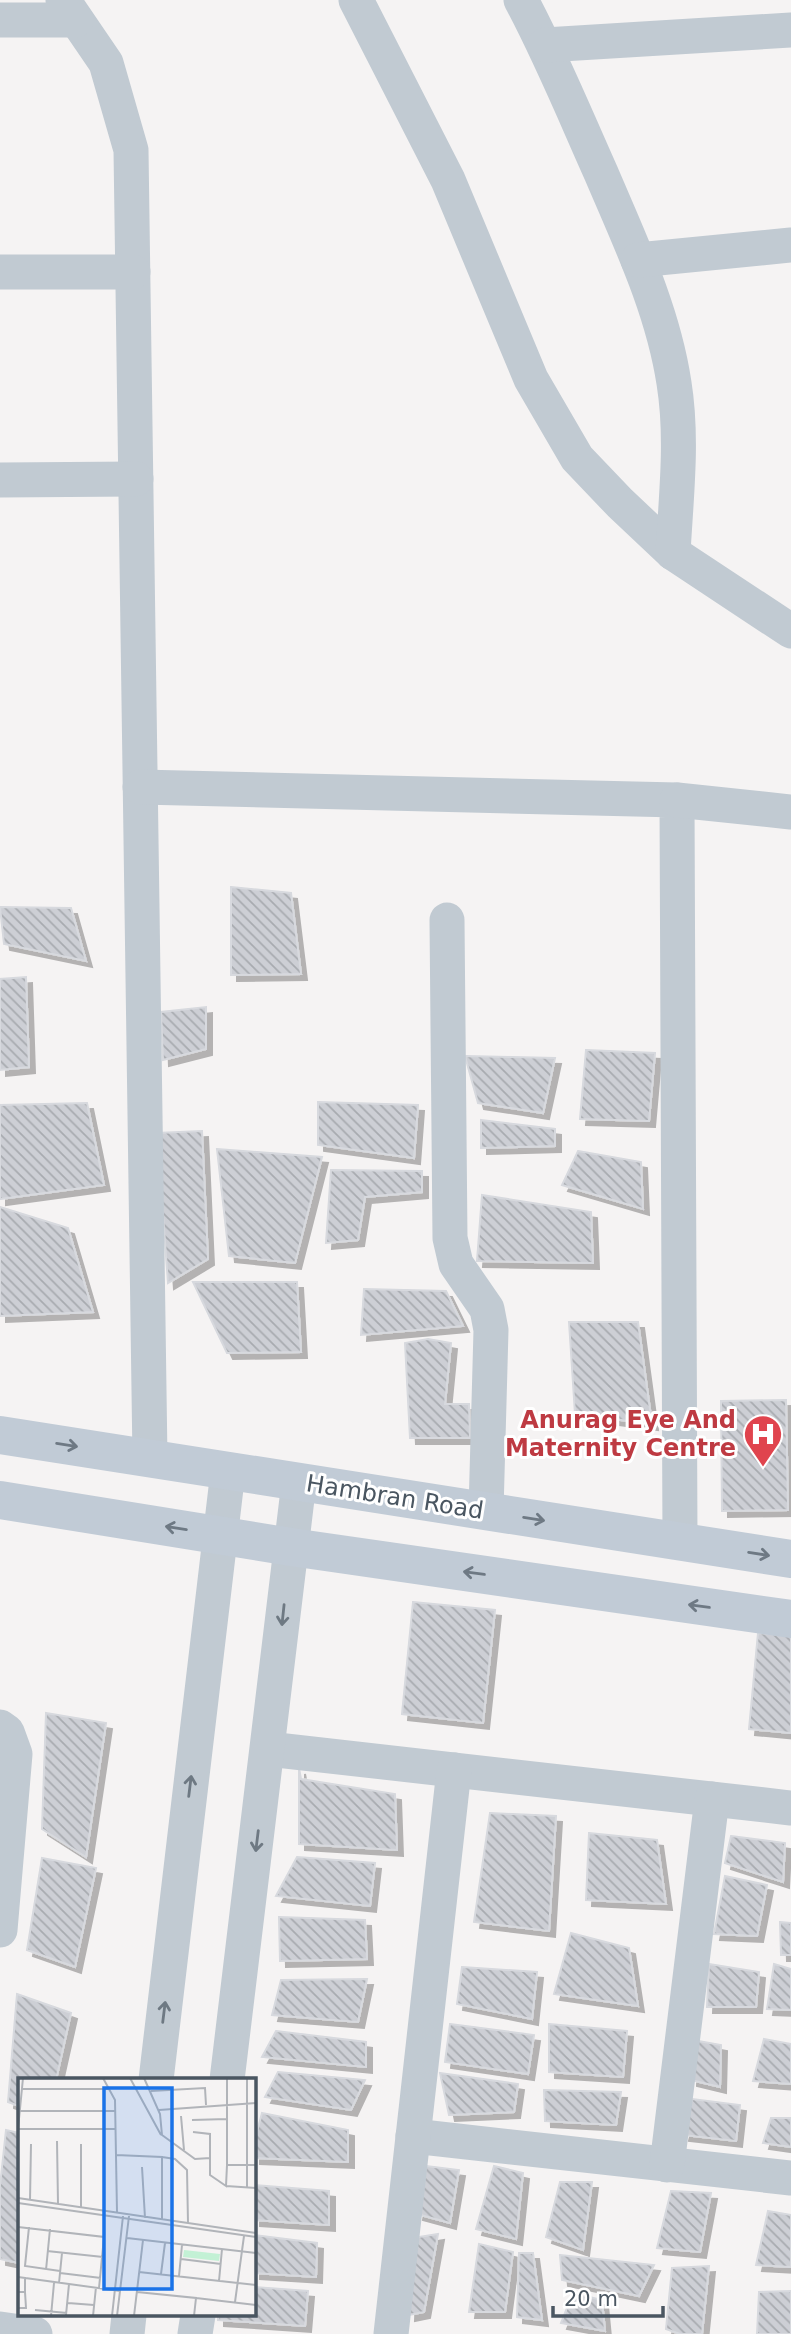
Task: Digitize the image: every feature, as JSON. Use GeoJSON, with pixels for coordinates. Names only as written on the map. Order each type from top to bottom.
{"type":"FeatureCollection","features":[{"type":"Feature","properties":{"kind":"main road","name":"Hambran Road"},"geometry":{"type":"LineString","coordinates":[[0,1435],[791,1559]]}},
{"type":"Feature","properties":{"kind":"main road"},"geometry":{"type":"LineString","coordinates":[[0,1500],[291,1547],[791,1619]]}},
{"type":"Feature","properties":{"kind":"street"},"geometry":{"type":"LineString","coordinates":[[356,0],[448,180],[531,379],[576,458],[673,553],[791,631]]}},
{"type":"Feature","properties":{"kind":"street"},"geometry":{"type":"LineString","coordinates":[[521,0],[545,45],[638,260],[656,312],[674,383],[678,426],[673,553]]}},
{"type":"Feature","properties":{"kind":"street"},"geometry":{"type":"LineString","coordinates":[[0,20],[69,10],[106,63],[131,150],[150,1459]]}},
{"type":"Feature","properties":{"kind":"street"},"geometry":{"type":"LineString","coordinates":[[545,45],[791,30]]}},
{"type":"Feature","properties":{"kind":"street"},"geometry":{"type":"LineString","coordinates":[[638,260],[791,245]]}},
{"type":"Feature","properties":{"kind":"street"},"geometry":{"type":"LineString","coordinates":[[0,272],[132,272]]}},
{"type":"Feature","properties":{"kind":"street"},"geometry":{"type":"LineString","coordinates":[[0,480],[136,480]]}},
{"type":"Feature","properties":{"kind":"street"},"geometry":{"type":"LineString","coordinates":[[141,788],[677,800],[791,812]]}},
{"type":"Feature","properties":{"kind":"street"},"geometry":{"type":"LineString","coordinates":[[677,800],[680,1541]]}},
{"type":"Feature","properties":{"kind":"street"},"geometry":{"type":"LineString","coordinates":[[447,920],[450,1238],[456,1264],[487,1309],[491,1330],[486,1511]]}},
{"type":"Feature","properties":{"kind":"street"},"geometry":{"type":"LineString","coordinates":[[156,2078],[228,1471]]}},
{"type":"Feature","properties":{"kind":"street"},"geometry":{"type":"LineString","coordinates":[[227,2078],[299,1482]]}},
{"type":"Feature","properties":{"kind":"street"},"geometry":{"type":"LineString","coordinates":[[0,1727],[7,1732],[15,1754],[0,1930]]}},
{"type":"Feature","properties":{"kind":"street"},"geometry":{"type":"LineString","coordinates":[[268,1749],[791,1808]]}},
{"type":"Feature","properties":{"kind":"street"},"geometry":{"type":"LineString","coordinates":[[391,2334],[454,1770]]}},
{"type":"Feature","properties":{"kind":"street"},"geometry":{"type":"LineString","coordinates":[[667,2165],[712,1799]]}},
{"type":"Feature","properties":{"kind":"street"},"geometry":{"type":"LineString","coordinates":[[413,2136],[791,2178]]}},
{"type":"Feature","properties":{"kind":"street"},"geometry":{"type":"LineString","coordinates":[[127,2334],[130,2316]]}},
{"type":"Feature","properties":{"kind":"street"},"geometry":{"type":"LineString","coordinates":[[195,2334],[198,2316]]}},
{"type":"Feature","properties":{"kind":"street"},"geometry":{"type":"LineString","coordinates":[[0,2329],[35,2334]]}},
{"type":"Feature","properties":{"kind":"building"},"geometry":{"type":"Polygon","coordinates":[[[231,887],[291,893],[301,974],[231,975],[231,887]]]}},
{"type":"Feature","properties":{"kind":"building"},"geometry":{"type":"Polygon","coordinates":[[[0,907],[71,908],[86,961],[4,944],[0,907]]]}},
{"type":"Feature","properties":{"kind":"building"},"geometry":{"type":"Polygon","coordinates":[[[26,977],[29,1067],[0,1070],[0,979],[26,977]]]}},
{"type":"Feature","properties":{"kind":"building"},"geometry":{"type":"Polygon","coordinates":[[[206,1007],[206,1049],[163,1060],[161,1012],[206,1007]]]}},
{"type":"Feature","properties":{"kind":"building"},"geometry":{"type":"Polygon","coordinates":[[[586,1050],[655,1053],[649,1121],[580,1119],[586,1050]]]}},
{"type":"Feature","properties":{"kind":"building"},"geometry":{"type":"Polygon","coordinates":[[[465,1056],[555,1058],[543,1113],[478,1103],[465,1056]]]}},
{"type":"Feature","properties":{"kind":"building"},"geometry":{"type":"Polygon","coordinates":[[[318,1102],[418,1105],[414,1158],[318,1145],[318,1102]]]}},
{"type":"Feature","properties":{"kind":"building"},"geometry":{"type":"Polygon","coordinates":[[[87,1103],[104,1185],[0,1199],[0,1105],[87,1103]]]}},
{"type":"Feature","properties":{"kind":"building"},"geometry":{"type":"Polygon","coordinates":[[[481,1120],[555,1129],[555,1146],[481,1148],[481,1120]]]}},
{"type":"Feature","properties":{"kind":"building"},"geometry":{"type":"Polygon","coordinates":[[[202,1131],[208,1259],[168,1283],[157,1133],[202,1131]]]}},
{"type":"Feature","properties":{"kind":"building"},"geometry":{"type":"Polygon","coordinates":[[[217,1149],[322,1157],[295,1263],[229,1256],[217,1149]]]}},
{"type":"Feature","properties":{"kind":"building"},"geometry":{"type":"Polygon","coordinates":[[[578,1151],[641,1162],[643,1209],[562,1185],[578,1151]]]}},
{"type":"Feature","properties":{"kind":"building"},"geometry":{"type":"Polygon","coordinates":[[[331,1170],[422,1171],[422,1192],[365,1197],[358,1240],[326,1243],[331,1170]]]}},
{"type":"Feature","properties":{"kind":"building"},"geometry":{"type":"Polygon","coordinates":[[[482,1195],[591,1212],[593,1263],[477,1261],[482,1195]]]}},
{"type":"Feature","properties":{"kind":"building"},"geometry":{"type":"Polygon","coordinates":[[[0,1207],[68,1228],[93,1312],[0,1316],[0,1207]]]}},
{"type":"Feature","properties":{"kind":"building"},"geometry":{"type":"Polygon","coordinates":[[[193,1282],[297,1282],[301,1352],[227,1353],[193,1282]]]}},
{"type":"Feature","properties":{"kind":"building"},"geometry":{"type":"Polygon","coordinates":[[[364,1289],[446,1291],[463,1326],[361,1335],[364,1289]]]}},
{"type":"Feature","properties":{"kind":"building"},"geometry":{"type":"Polygon","coordinates":[[[569,1322],[638,1322],[652,1424],[575,1414],[569,1322]]]}},
{"type":"Feature","properties":{"kind":"building"},"geometry":{"type":"Polygon","coordinates":[[[428,1339],[451,1343],[445,1404],[469,1404],[470,1438],[410,1438],[405,1343],[428,1339]]]}},
{"type":"Feature","properties":{"kind":"building"},"geometry":{"type":"Polygon","coordinates":[[[786,1400],[788,1510],[722,1511],[721,1401],[786,1400]]]}},
{"type":"Feature","properties":{"kind":"building"},"geometry":{"type":"Polygon","coordinates":[[[413,1602],[495,1610],[483,1723],[402,1714],[413,1602]]]}},
{"type":"Feature","properties":{"kind":"building"},"geometry":{"type":"Polygon","coordinates":[[[758,1633],[791,1636],[791,1733],[749,1729],[758,1633]]]}},
{"type":"Feature","properties":{"kind":"building"},"geometry":{"type":"Polygon","coordinates":[[[46,1713],[106,1723],[86,1857],[42,1829],[46,1713]]]}},
{"type":"Feature","properties":{"kind":"building"},"geometry":{"type":"Polygon","coordinates":[[[299,1768],[301,1779],[395,1794],[397,1850],[299,1844],[299,1768]]]}},
{"type":"Feature","properties":{"kind":"building"},"geometry":{"type":"Polygon","coordinates":[[[490,1813],[556,1816],[549,1931],[474,1922],[490,1813]]]}},
{"type":"Feature","properties":{"kind":"building"},"geometry":{"type":"Polygon","coordinates":[[[589,1833],[657,1840],[666,1904],[586,1900],[589,1833]]]}},
{"type":"Feature","properties":{"kind":"building"},"geometry":{"type":"Polygon","coordinates":[[[731,1836],[785,1843],[783,1882],[725,1863],[731,1836]]]}},
{"type":"Feature","properties":{"kind":"building"},"geometry":{"type":"Polygon","coordinates":[[[297,1857],[375,1863],[370,1906],[276,1896],[297,1857]]]}},
{"type":"Feature","properties":{"kind":"building"},"geometry":{"type":"Polygon","coordinates":[[[42,1858],[96,1868],[75,1967],[27,1950],[42,1858]]]}},
{"type":"Feature","properties":{"kind":"building"},"geometry":{"type":"Polygon","coordinates":[[[725,1876],[767,1885],[757,1936],[714,1934],[725,1876]]]}},
{"type":"Feature","properties":{"kind":"building"},"geometry":{"type":"Polygon","coordinates":[[[279,1917],[365,1920],[367,1959],[280,1961],[279,1917]]]}},
{"type":"Feature","properties":{"kind":"building"},"geometry":{"type":"Polygon","coordinates":[[[780,1922],[791,1923],[791,1955],[781,1955],[780,1922]]]}},
{"type":"Feature","properties":{"kind":"building"},"geometry":{"type":"Polygon","coordinates":[[[571,1933],[629,1948],[638,2006],[554,1994],[571,1933]]]}},
{"type":"Feature","properties":{"kind":"building"},"geometry":{"type":"Polygon","coordinates":[[[709,1964],[759,1972],[756,2007],[707,2007],[709,1964]]]}},
{"type":"Feature","properties":{"kind":"building"},"geometry":{"type":"Polygon","coordinates":[[[774,1964],[791,1969],[791,2010],[767,2009],[774,1964]]]}},
{"type":"Feature","properties":{"kind":"building"},"geometry":{"type":"Polygon","coordinates":[[[462,1967],[537,1972],[532,2019],[457,2004],[462,1967]]]}},
{"type":"Feature","properties":{"kind":"building"},"geometry":{"type":"Polygon","coordinates":[[[367,1979],[358,2022],[272,2015],[281,1980],[367,1979]]]}},
{"type":"Feature","properties":{"kind":"building"},"geometry":{"type":"Polygon","coordinates":[[[17,1994],[71,2013],[56,2078],[18,2078],[18,2106],[8,2102],[17,1994]]]}},
{"type":"Feature","properties":{"kind":"building"},"geometry":{"type":"Polygon","coordinates":[[[450,2024],[534,2035],[528,2074],[445,2062],[450,2024]]]}},
{"type":"Feature","properties":{"kind":"building"},"geometry":{"type":"Polygon","coordinates":[[[549,2024],[627,2031],[623,2077],[549,2072],[549,2024]]]}},
{"type":"Feature","properties":{"kind":"building"},"geometry":{"type":"Polygon","coordinates":[[[276,2031],[366,2042],[366,2067],[262,2057],[276,2031]]]}},
{"type":"Feature","properties":{"kind":"building"},"geometry":{"type":"Polygon","coordinates":[[[764,2039],[791,2044],[791,2084],[753,2081],[764,2039]]]}},
{"type":"Feature","properties":{"kind":"building"},"geometry":{"type":"Polygon","coordinates":[[[693,2040],[721,2045],[720,2087],[691,2080],[693,2040]]]}},
{"type":"Feature","properties":{"kind":"building"},"geometry":{"type":"Polygon","coordinates":[[[278,2072],[365,2080],[351,2110],[265,2097],[278,2072]]]}},
{"type":"Feature","properties":{"kind":"building"},"geometry":{"type":"Polygon","coordinates":[[[440,2073],[518,2084],[514,2112],[449,2115],[440,2073]]]}},
{"type":"Feature","properties":{"kind":"building"},"geometry":{"type":"Polygon","coordinates":[[[544,2090],[621,2092],[616,2125],[545,2121],[544,2090]]]}},
{"type":"Feature","properties":{"kind":"building"},"geometry":{"type":"Polygon","coordinates":[[[692,2099],[740,2105],[736,2141],[683,2135],[692,2099]]]}},
{"type":"Feature","properties":{"kind":"building"},"geometry":{"type":"Polygon","coordinates":[[[262,2113],[348,2130],[348,2162],[256,2158],[256,2136],[262,2113]]]}},
{"type":"Feature","properties":{"kind":"building"},"geometry":{"type":"Polygon","coordinates":[[[771,2118],[791,2118],[791,2147],[763,2143],[771,2118]]]}},
{"type":"Feature","properties":{"kind":"building"},"geometry":{"type":"Polygon","coordinates":[[[6,2130],[18,2133],[18,2263],[0,2259],[0,2186],[6,2130]]]}},
{"type":"Feature","properties":{"kind":"building"},"geometry":{"type":"Polygon","coordinates":[[[426,2166],[459,2170],[450,2223],[417,2214],[426,2166]]]}},
{"type":"Feature","properties":{"kind":"building"},"geometry":{"type":"Polygon","coordinates":[[[494,2166],[523,2173],[516,2239],[476,2229],[494,2166]]]}},
{"type":"Feature","properties":{"kind":"building"},"geometry":{"type":"Polygon","coordinates":[[[560,2182],[592,2182],[583,2250],[546,2237],[560,2182]]]}},
{"type":"Feature","properties":{"kind":"building"},"geometry":{"type":"Polygon","coordinates":[[[256,2185],[329,2191],[329,2225],[256,2220],[256,2185]]]}},
{"type":"Feature","properties":{"kind":"building"},"geometry":{"type":"Polygon","coordinates":[[[671,2191],[711,2193],[700,2252],[657,2248],[671,2191]]]}},
{"type":"Feature","properties":{"kind":"building"},"geometry":{"type":"Polygon","coordinates":[[[768,2211],[791,2215],[791,2267],[756,2265],[768,2211]]]}},
{"type":"Feature","properties":{"kind":"building"},"geometry":{"type":"Polygon","coordinates":[[[438,2234],[424,2312],[409,2315],[412,2238],[438,2234]]]}},
{"type":"Feature","properties":{"kind":"building"},"geometry":{"type":"Polygon","coordinates":[[[256,2235],[317,2243],[316,2277],[256,2273],[256,2235]]]}},
{"type":"Feature","properties":{"kind":"building"},"geometry":{"type":"Polygon","coordinates":[[[479,2244],[513,2252],[505,2312],[469,2312],[479,2244]]]}},
{"type":"Feature","properties":{"kind":"building"},"geometry":{"type":"Polygon","coordinates":[[[519,2253],[533,2253],[542,2320],[517,2317],[519,2253]]]}},
{"type":"Feature","properties":{"kind":"building"},"geometry":{"type":"Polygon","coordinates":[[[560,2255],[654,2265],[639,2296],[562,2280],[560,2255]]]}},
{"type":"Feature","properties":{"kind":"building"},"geometry":{"type":"Polygon","coordinates":[[[709,2266],[702,2334],[680,2334],[666,2329],[672,2268],[709,2266]]]}},
{"type":"Feature","properties":{"kind":"building"},"geometry":{"type":"Polygon","coordinates":[[[256,2287],[308,2291],[305,2326],[218,2320],[218,2316],[256,2316],[256,2287]]]}},
{"type":"Feature","properties":{"kind":"building"},"geometry":{"type":"Polygon","coordinates":[[[791,2291],[791,2334],[757,2334],[759,2292],[791,2291]]]}},
{"type":"Feature","properties":{"kind":"building"},"geometry":{"type":"Polygon","coordinates":[[[573,2293],[602,2300],[605,2331],[561,2323],[573,2293]]]}},
{"type":"Feature","properties":{"kind":"place","name":"Anurag Eye And Maternity Centre"},"geometry":{"type":"Point","coordinates":[763,1468]}}]}
